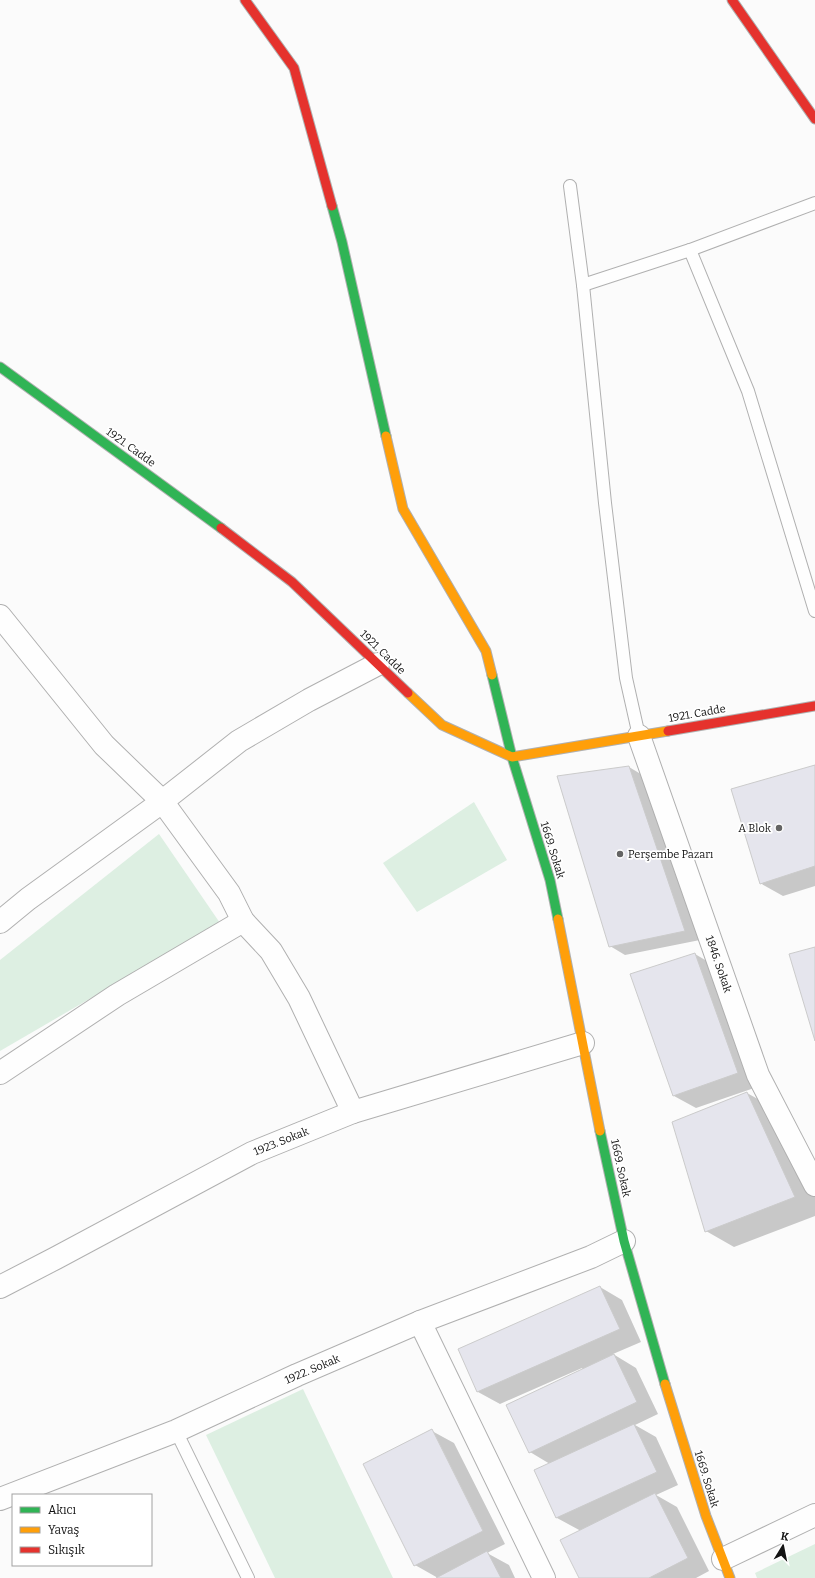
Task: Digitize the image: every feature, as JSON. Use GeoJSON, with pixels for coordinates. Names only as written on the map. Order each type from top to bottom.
{"type":"FeatureCollection","features":[{"type":"Feature","properties":{"kind":"street","name":"1669. Sokak"},"geometry":{"type":"LineString","coordinates":[[245,0],[294,68],[342,242],[404,510],[486,651],[512,757],[550,880],[609,1175],[624,1241],[661,1370],[706,1516],[726,1572]]}},
{"type":"Feature","properties":{"kind":"street"},"geometry":{"type":"LineString","coordinates":[[732,0],[815,119]]}},
{"type":"Feature","properties":{"kind":"street","name":"1921. Cadde"},"geometry":{"type":"LineString","coordinates":[[0,367],[196,509],[292,582],[442,726],[512,757],[815,706]]}},
{"type":"Feature","properties":{"kind":"street"},"geometry":{"type":"LineString","coordinates":[[0,616],[104,744],[162,801],[229,893],[243,921],[272,951],[299,998],[353,1112]]}},
{"type":"Feature","properties":{"kind":"street"},"geometry":{"type":"LineString","coordinates":[[0,922],[28,899],[162,801],[240,741],[309,700],[378,664]]}},
{"type":"Feature","properties":{"kind":"street","name":"1846. Sokak"},"geometry":{"type":"LineString","coordinates":[[638,736],[758,1075],[813,1175]]}},
{"type":"Feature","properties":{"kind":"street"},"geometry":{"type":"LineString","coordinates":[[0,1073],[117,996],[243,921]]}},
{"type":"Feature","properties":{"kind":"street","name":"1923. Sokak"},"geometry":{"type":"LineString","coordinates":[[0,1287],[252,1152],[353,1112],[583,1043]]}},
{"type":"Feature","properties":{"kind":"street","name":"1922. Sokak"},"geometry":{"type":"LineString","coordinates":[[13,1494],[176,1431],[297,1375],[420,1322],[591,1257],[624,1241]]}},
{"type":"Feature","properties":{"kind":"street"},"geometry":{"type":"LineString","coordinates":[[420,1322],[544,1578]]}},
{"type":"Feature","properties":{"kind":"street","name":"1922. Sokak"},"geometry":{"type":"LineString","coordinates":[[0,1499],[12,1494]]}},
{"type":"Feature","properties":{"kind":"street"},"geometry":{"type":"LineString","coordinates":[[726,1572],[815,1515]]}},
{"type":"Feature","properties":{"kind":"lane"},"geometry":{"type":"LineString","coordinates":[[570,186],[583,285],[606,510],[626,678],[638,736]]}},
{"type":"Feature","properties":{"kind":"lane"},"geometry":{"type":"LineString","coordinates":[[583,285],[690,250],[815,203]]}},
{"type":"Feature","properties":{"kind":"lane"},"geometry":{"type":"LineString","coordinates":[[690,250],[748,391],[815,611]]}},
{"type":"Feature","properties":{"kind":"lane"},"geometry":{"type":"LineString","coordinates":[[176,1431],[248,1578]]}},
{"type":"Feature","properties":{"kind":"green space"},"geometry":{"type":"Polygon","coordinates":[[[474,802],[507,860],[417,912],[383,863],[474,802]]]}},
{"type":"Feature","properties":{"kind":"green space"},"geometry":{"type":"Polygon","coordinates":[[[159,834],[220,923],[0,1051],[0,960],[159,834]]]}},
{"type":"Feature","properties":{"kind":"green space"},"geometry":{"type":"Polygon","coordinates":[[[303,1389],[393,1578],[275,1578],[206,1435],[303,1389]]]}},
{"type":"Feature","properties":{"kind":"green space"},"geometry":{"type":"Polygon","coordinates":[[[815,1544],[815,1578],[757,1578],[755,1573],[815,1544]]]}},
{"type":"Feature","properties":{"kind":"building","name":"A Blok"},"geometry":{"type":"Polygon","coordinates":[[[815,765],[815,866],[760,884],[731,789],[815,765]]]}},
{"type":"Feature","properties":{"kind":"building","name":"Perşembe Pazarı"},"geometry":{"type":"Polygon","coordinates":[[[629,766],[685,931],[609,947],[557,776],[629,766]]]}},
{"type":"Feature","properties":{"kind":"building"},"geometry":{"type":"Polygon","coordinates":[[[815,947],[815,1041],[789,954],[815,947]]]}},
{"type":"Feature","properties":{"kind":"building"},"geometry":{"type":"Polygon","coordinates":[[[695,953],[738,1073],[673,1096],[630,974],[695,953]]]}},
{"type":"Feature","properties":{"kind":"building"},"geometry":{"type":"Polygon","coordinates":[[[747,1092],[795,1197],[705,1232],[672,1122],[747,1092]]]}},
{"type":"Feature","properties":{"kind":"building"},"geometry":{"type":"Polygon","coordinates":[[[600,1286],[620,1329],[477,1392],[458,1349],[600,1286]]]}},
{"type":"Feature","properties":{"kind":"building"},"geometry":{"type":"Polygon","coordinates":[[[614,1354],[637,1402],[529,1453],[506,1405],[614,1354]]]}},
{"type":"Feature","properties":{"kind":"building"},"geometry":{"type":"Polygon","coordinates":[[[634,1424],[657,1472],[556,1518],[534,1470],[634,1424]]]}},
{"type":"Feature","properties":{"kind":"building"},"geometry":{"type":"Polygon","coordinates":[[[432,1429],[483,1531],[414,1566],[363,1464],[432,1429]]]}},
{"type":"Feature","properties":{"kind":"building"},"geometry":{"type":"Polygon","coordinates":[[[655,1493],[688,1558],[649,1578],[579,1578],[560,1540],[655,1493]]]}},
{"type":"Feature","properties":{"kind":"building"},"geometry":{"type":"Polygon","coordinates":[[[487,1551],[501,1578],[436,1578],[487,1551]]]}},
{"type":"Feature","properties":{"kind":"traffic: fast"},"geometry":{"type":"LineString","coordinates":[[332,206],[342,242],[386,436]]}},
{"type":"Feature","properties":{"kind":"traffic: fast"},"geometry":{"type":"LineString","coordinates":[[0,367],[221,528]]}},
{"type":"Feature","properties":{"kind":"traffic: fast"},"geometry":{"type":"LineString","coordinates":[[492,675],[512,757],[550,880],[558,919]]}},
{"type":"Feature","properties":{"kind":"traffic: fast"},"geometry":{"type":"LineString","coordinates":[[600,1131],[624,1241],[665,1384]]}},
{"type":"Feature","properties":{"kind":"traffic: slow"},"geometry":{"type":"LineString","coordinates":[[386,436],[403,509],[486,651],[492,675]]}},
{"type":"Feature","properties":{"kind":"traffic: slow"},"geometry":{"type":"LineString","coordinates":[[408,693],[442,725],[512,757],[668,731]]}},
{"type":"Feature","properties":{"kind":"traffic: slow"},"geometry":{"type":"LineString","coordinates":[[558,919],[600,1131]]}},
{"type":"Feature","properties":{"kind":"traffic: slow"},"geometry":{"type":"LineString","coordinates":[[665,1384],[706,1516],[730,1578]]}},
{"type":"Feature","properties":{"kind":"traffic: jam"},"geometry":{"type":"LineString","coordinates":[[245,0],[294,68],[332,206]]}},
{"type":"Feature","properties":{"kind":"traffic: jam"},"geometry":{"type":"LineString","coordinates":[[732,0],[815,119]]}},
{"type":"Feature","properties":{"kind":"traffic: jam"},"geometry":{"type":"LineString","coordinates":[[221,528],[292,582],[408,693]]}},
{"type":"Feature","properties":{"kind":"traffic: jam"},"geometry":{"type":"LineString","coordinates":[[668,731],[815,706]]}},
{"type":"Feature","properties":{"kind":"place","name":"A Blok"},"geometry":{"type":"Point","coordinates":[779,828]}},
{"type":"Feature","properties":{"kind":"place","name":"Perşembe Pazarı"},"geometry":{"type":"Point","coordinates":[620,854]}}]}
